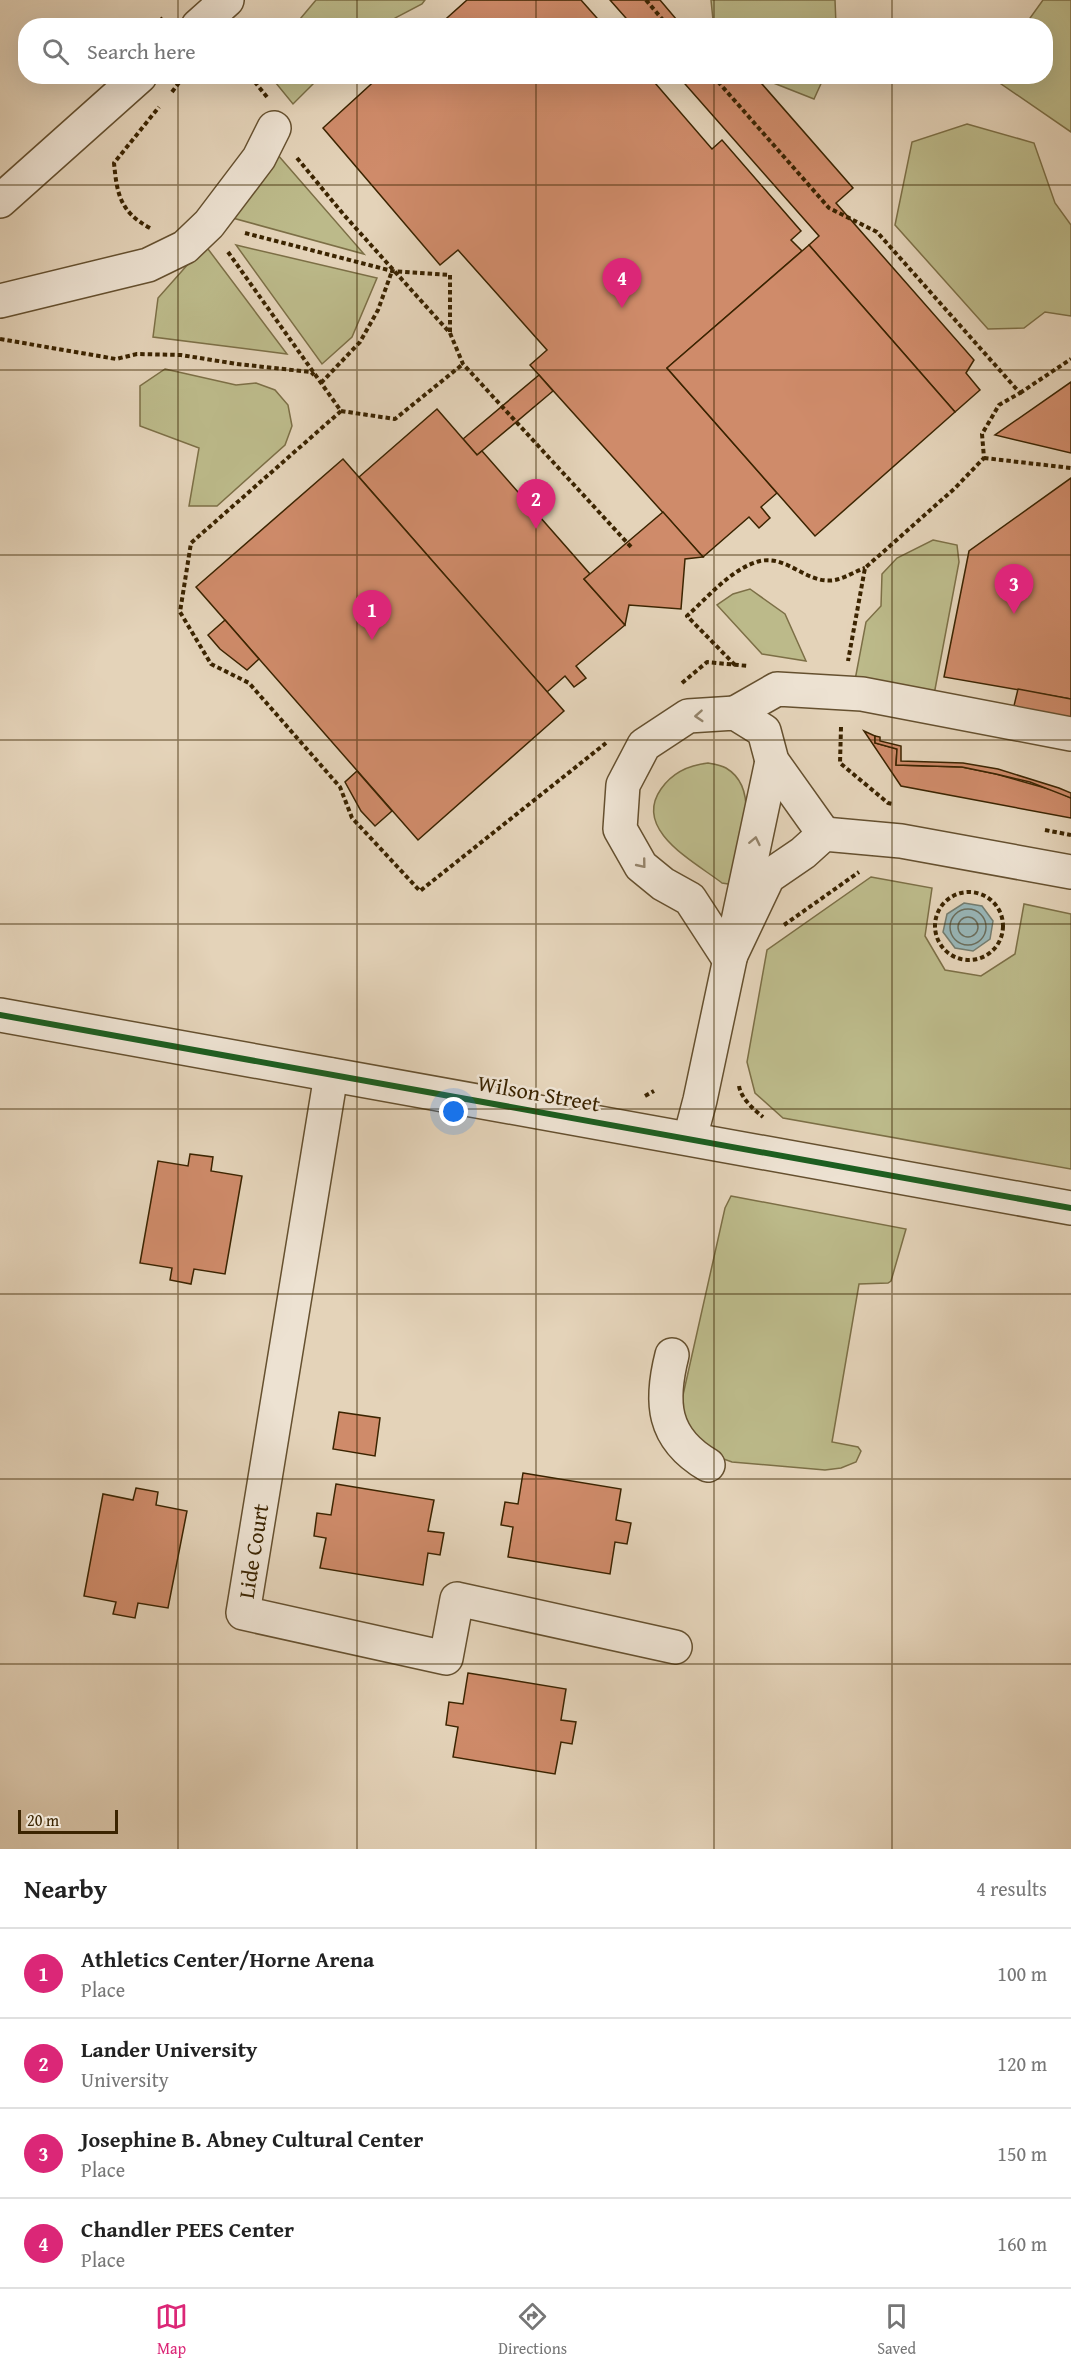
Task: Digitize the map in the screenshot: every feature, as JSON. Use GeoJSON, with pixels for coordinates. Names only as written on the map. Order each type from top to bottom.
{"type":"FeatureCollection","features":[{"type":"Feature","properties":{"kind":"street"},"geometry":{"type":"LineString","coordinates":[[207,18],[227,0]]}},
{"type":"Feature","properties":{"kind":"street"},"geometry":{"type":"LineString","coordinates":[[0,201],[131,84]]}},
{"type":"Feature","properties":{"kind":"street"},"geometry":{"type":"LineString","coordinates":[[0,301],[148,265],[185,247],[209,224],[259,158],[274,128]]}},
{"type":"Feature","properties":{"kind":"street"},"geometry":{"type":"LineString","coordinates":[[729,959],[690,899],[663,884],[641,866],[620,829],[623,785],[644,745],[688,716],[735,713],[777,689],[862,694],[1071,734]]}},
{"type":"Feature","properties":{"kind":"street"},"geometry":{"type":"LineString","coordinates":[[735,713],[764,731],[772,761],[824,834]]}},
{"type":"Feature","properties":{"kind":"street"},"geometry":{"type":"LineString","coordinates":[[690,1138],[772,761]]}},
{"type":"Feature","properties":{"kind":"street"},"geometry":{"type":"LineString","coordinates":[[729,959],[768,877],[803,853],[824,834],[901,841],[1071,872]]}},
{"type":"Feature","properties":{"kind":"street","name":"Wilson Street"},"geometry":{"type":"LineString","coordinates":[[0,1015],[1071,1208]]}},
{"type":"Feature","properties":{"kind":"street","name":"Lide Court"},"geometry":{"type":"LineString","coordinates":[[331,1074],[243,1613],[446,1658],[457,1599],[675,1647]]}},
{"type":"Feature","properties":{"kind":"street"},"geometry":{"type":"LineString","coordinates":[[672,1355],[665,1383],[666,1409],[675,1434],[690,1454],[708,1465]]}},
{"type":"Feature","properties":{"kind":"path"},"geometry":{"type":"LineString","coordinates":[[646,0],[661,18]]}},
{"type":"Feature","properties":{"kind":"path"},"geometry":{"type":"LineString","coordinates":[[170,94],[178,84]]}},
{"type":"Feature","properties":{"kind":"path"},"geometry":{"type":"LineString","coordinates":[[720,84],[829,208],[877,232],[1020,393]]}},
{"type":"Feature","properties":{"kind":"path"},"geometry":{"type":"LineString","coordinates":[[163,102],[114,163],[116,191],[133,219],[185,247]]}},
{"type":"Feature","properties":{"kind":"path"},"geometry":{"type":"LineString","coordinates":[[274,128],[392,271],[450,333],[463,364],[632,548]]}},
{"type":"Feature","properties":{"kind":"path"},"geometry":{"type":"LineString","coordinates":[[209,224],[392,271],[450,275],[450,333]]}},
{"type":"Feature","properties":{"kind":"path"},"geometry":{"type":"LineString","coordinates":[[209,224],[341,411],[395,419],[463,364]]}},
{"type":"Feature","properties":{"kind":"path"},"geometry":{"type":"LineString","coordinates":[[321,383],[360,342],[378,310],[392,271]]}},
{"type":"Feature","properties":{"kind":"path"},"geometry":{"type":"LineString","coordinates":[[0,339],[116,359],[137,354],[181,355],[311,372],[321,383]]}},
{"type":"Feature","properties":{"kind":"path"},"geometry":{"type":"LineString","coordinates":[[736,665],[687,616],[740,570],[762,561],[784,562],[809,576],[834,580],[865,568],[954,489],[984,458],[982,434],[999,405],[1071,359]]}},
{"type":"Feature","properties":{"kind":"path"},"geometry":{"type":"LineString","coordinates":[[341,411],[191,543],[180,612],[211,664],[249,683],[340,787],[352,818],[420,891],[615,736]]}},
{"type":"Feature","properties":{"kind":"path"},"geometry":{"type":"LineString","coordinates":[[984,458],[1071,468]]}},
{"type":"Feature","properties":{"kind":"path"},"geometry":{"type":"LineString","coordinates":[[865,568],[842,693],[840,763],[888,803],[900,805]]}},
{"type":"Feature","properties":{"kind":"path"},"geometry":{"type":"LineString","coordinates":[[680,684],[707,662],[758,668]]}},
{"type":"Feature","properties":{"kind":"path"},"geometry":{"type":"LineString","coordinates":[[1037,829],[1071,835]]}},
{"type":"Feature","properties":{"kind":"path"},"geometry":{"type":"LineString","coordinates":[[783,926],[867,866]]}},
{"type":"Feature","properties":{"kind":"path"},"geometry":{"type":"LineString","coordinates":[[962,893],[976,893],[994,902],[1003,924],[1002,935],[997,946],[978,959],[955,958],[946,952],[935,933],[938,912],[944,903],[952,896],[962,893]]}},
{"type":"Feature","properties":{"kind":"path"},"geometry":{"type":"LineString","coordinates":[[738,1080],[740,1091],[753,1110],[768,1120]]}},
{"type":"Feature","properties":{"kind":"shaded area"},"geometry":{"type":"Polygon","coordinates":[[[316,0],[425,0],[422,4],[395,18],[301,18],[316,0]]]}},
{"type":"Feature","properties":{"kind":"shaded area"},"geometry":{"type":"Polygon","coordinates":[[[711,0],[835,0],[836,18],[713,18],[711,0]]]}},
{"type":"Feature","properties":{"kind":"shaded area"},"geometry":{"type":"Polygon","coordinates":[[[1043,0],[1071,0],[1071,132],[1001,84],[1053,84],[1053,18],[1030,18],[1043,0]]]}},
{"type":"Feature","properties":{"kind":"shaded area"},"geometry":{"type":"Polygon","coordinates":[[[277,84],[313,84],[293,104],[277,84]]]}},
{"type":"Feature","properties":{"kind":"shaded area"},"geometry":{"type":"Polygon","coordinates":[[[776,84],[821,84],[814,99],[776,84]]]}},
{"type":"Feature","properties":{"kind":"shaded area"},"geometry":{"type":"Polygon","coordinates":[[[967,124],[1034,143],[1055,203],[1071,225],[1071,316],[1045,312],[1024,328],[988,329],[895,225],[912,142],[967,124]]]}},
{"type":"Feature","properties":{"kind":"shaded area"},"geometry":{"type":"Polygon","coordinates":[[[277,154],[364,254],[229,217],[277,154]]]}},
{"type":"Feature","properties":{"kind":"shaded area"},"geometry":{"type":"Polygon","coordinates":[[[205,245],[287,354],[153,337],[158,298],[205,245]]]}},
{"type":"Feature","properties":{"kind":"shaded area"},"geometry":{"type":"Polygon","coordinates":[[[236,245],[377,278],[352,337],[322,364],[236,245]]]}},
{"type":"Feature","properties":{"kind":"shaded area"},"geometry":{"type":"Polygon","coordinates":[[[165,369],[236,385],[256,383],[275,390],[288,405],[292,426],[285,445],[217,506],[189,506],[199,448],[140,426],[140,386],[165,369]]]}},
{"type":"Feature","properties":{"kind":"shaded area"},"geometry":{"type":"Polygon","coordinates":[[[933,540],[957,545],[959,562],[933,700],[855,680],[866,622],[881,606],[882,574],[897,558],[933,540]]]}},
{"type":"Feature","properties":{"kind":"shaded area"},"geometry":{"type":"Polygon","coordinates":[[[750,589],[785,614],[806,661],[762,654],[717,605],[733,594],[750,589]]]}},
{"type":"Feature","properties":{"kind":"shaded area"},"geometry":{"type":"Polygon","coordinates":[[[708,763],[726,768],[737,778],[744,790],[746,805],[743,837],[731,881],[728,884],[722,883],[683,855],[660,831],[654,818],[654,804],[665,783],[682,771],[708,763]]]}},
{"type":"Feature","properties":{"kind":"shaded area"},"geometry":{"type":"Polygon","coordinates":[[[871,877],[932,888],[925,936],[945,970],[981,976],[1015,954],[1024,904],[1071,914],[1071,1169],[783,1118],[755,1093],[747,1062],[767,950],[871,877]]]}},
{"type":"Feature","properties":{"kind":"shaded area"},"geometry":{"type":"Polygon","coordinates":[[[731,1196],[906,1229],[891,1281],[859,1284],[832,1442],[858,1447],[861,1451],[856,1462],[841,1468],[825,1470],[732,1462],[696,1449],[681,1404],[725,1208],[731,1196]]]}},
{"type":"Feature","properties":{"kind":"water"},"geometry":{"type":"Polygon","coordinates":[[[964,903],[982,906],[993,921],[990,939],[973,951],[955,948],[943,932],[947,914],[964,903]]]}},
{"type":"Feature","properties":{"kind":"building"},"geometry":{"type":"Polygon","coordinates":[[[467,0],[581,0],[597,18],[447,18],[467,0]]]}},
{"type":"Feature","properties":{"kind":"building"},"geometry":{"type":"Polygon","coordinates":[[[610,0],[660,0],[675,18],[626,18],[610,0]]]}},
{"type":"Feature","properties":{"kind":"building"},"geometry":{"type":"Polygon","coordinates":[[[371,84],[656,84],[712,149],[722,140],[801,231],[791,240],[802,251],[667,368],[777,493],[761,507],[770,518],[759,528],[749,517],[703,557],[530,365],[547,350],[458,250],[440,265],[323,128],[371,84]]]}},
{"type":"Feature","properties":{"kind":"building"},"geometry":{"type":"Polygon","coordinates":[[[685,84],[762,84],[853,188],[836,203],[974,360],[966,373],[980,390],[955,412],[809,245],[819,236],[685,84]]]}},
{"type":"Feature","properties":{"kind":"building"},"geometry":{"type":"Polygon","coordinates":[[[809,245],[955,412],[815,536],[667,368],[809,245]]]}},
{"type":"Feature","properties":{"kind":"building"},"geometry":{"type":"Polygon","coordinates":[[[539,375],[553,391],[477,455],[463,439],[539,375]]]}},
{"type":"Feature","properties":{"kind":"building"},"geometry":{"type":"Polygon","coordinates":[[[1071,382],[1071,453],[995,435],[1071,382]]]}},
{"type":"Feature","properties":{"kind":"building"},"geometry":{"type":"Polygon","coordinates":[[[437,409],[477,455],[482,451],[590,574],[584,579],[625,625],[576,666],[586,678],[574,687],[565,676],[547,692],[359,477],[437,409]]]}},
{"type":"Feature","properties":{"kind":"building"},"geometry":{"type":"Polygon","coordinates":[[[343,459],[564,711],[418,840],[196,587],[343,459]]]}},
{"type":"Feature","properties":{"kind":"building"},"geometry":{"type":"Polygon","coordinates":[[[1071,478],[1071,699],[944,677],[969,551],[1071,478]]]}},
{"type":"Feature","properties":{"kind":"building"},"geometry":{"type":"Polygon","coordinates":[[[663,512],[703,557],[685,559],[681,609],[629,605],[625,625],[584,579],[663,512]]]}},
{"type":"Feature","properties":{"kind":"building"},"geometry":{"type":"Polygon","coordinates":[[[225,620],[259,659],[247,670],[220,649],[208,635],[225,620]]]}},
{"type":"Feature","properties":{"kind":"building"},"geometry":{"type":"Polygon","coordinates":[[[1018,689],[1071,699],[1071,721],[1012,714],[1018,689]]]}},
{"type":"Feature","properties":{"kind":"building"},"geometry":{"type":"Polygon","coordinates":[[[864,731],[875,736],[875,743],[897,749],[896,765],[962,767],[1056,791],[1071,798],[1071,818],[901,786],[864,731]]]}},
{"type":"Feature","properties":{"kind":"building"},"geometry":{"type":"Polygon","coordinates":[[[875,736],[880,737],[880,741],[901,746],[901,761],[963,763],[998,769],[1059,788],[1071,793],[1071,798],[1030,782],[962,767],[896,765],[897,749],[875,743],[875,736]]]}},
{"type":"Feature","properties":{"kind":"building"},"geometry":{"type":"Polygon","coordinates":[[[357,771],[392,811],[375,826],[361,811],[345,782],[357,771]]]}},
{"type":"Feature","properties":{"kind":"building"},"geometry":{"type":"Polygon","coordinates":[[[190,1154],[213,1157],[211,1171],[242,1176],[225,1274],[194,1269],[191,1284],[170,1280],[172,1268],[140,1263],[158,1161],[188,1166],[190,1154]]]}},
{"type":"Feature","properties":{"kind":"building"},"geometry":{"type":"Polygon","coordinates":[[[339,1412],[380,1418],[375,1456],[333,1449],[339,1412]]]}},
{"type":"Feature","properties":{"kind":"building"},"geometry":{"type":"Polygon","coordinates":[[[523,1473],[621,1489],[616,1520],[631,1523],[627,1544],[615,1542],[610,1574],[508,1557],[513,1527],[501,1525],[505,1502],[518,1504],[523,1473]]]}},
{"type":"Feature","properties":{"kind":"building"},"geometry":{"type":"Polygon","coordinates":[[[336,1484],[434,1500],[428,1531],[444,1533],[440,1555],[428,1553],[423,1585],[320,1568],[326,1538],[314,1536],[317,1513],[331,1515],[336,1484]]]}},
{"type":"Feature","properties":{"kind":"building"},"geometry":{"type":"Polygon","coordinates":[[[136,1488],[158,1492],[156,1505],[187,1511],[168,1608],[138,1603],[135,1618],[113,1614],[116,1602],[84,1596],[103,1494],[133,1500],[136,1488]]]}},
{"type":"Feature","properties":{"kind":"building"},"geometry":{"type":"Polygon","coordinates":[[[468,1673],[566,1689],[561,1720],[576,1722],[572,1744],[561,1742],[555,1774],[453,1757],[458,1727],[446,1725],[449,1702],[463,1704],[468,1673]]]}},
{"type":"Feature","properties":{"kind":"cycle path"},"geometry":{"type":"LineString","coordinates":[[0,1015],[1071,1208]]}},
{"type":"Feature","properties":{"kind":"place","name":"Chandler PEES Center"},"geometry":{"type":"Point","coordinates":[622,308]}},
{"type":"Feature","properties":{"kind":"place","name":"Lander University"},"geometry":{"type":"Point","coordinates":[536,529]}},
{"type":"Feature","properties":{"kind":"place","name":"Josephine B. Abney Cultural Center"},"geometry":{"type":"Point","coordinates":[1014,614]}},
{"type":"Feature","properties":{"kind":"place","name":"Athletics Center/Horne Arena"},"geometry":{"type":"Point","coordinates":[372,640]}}]}
